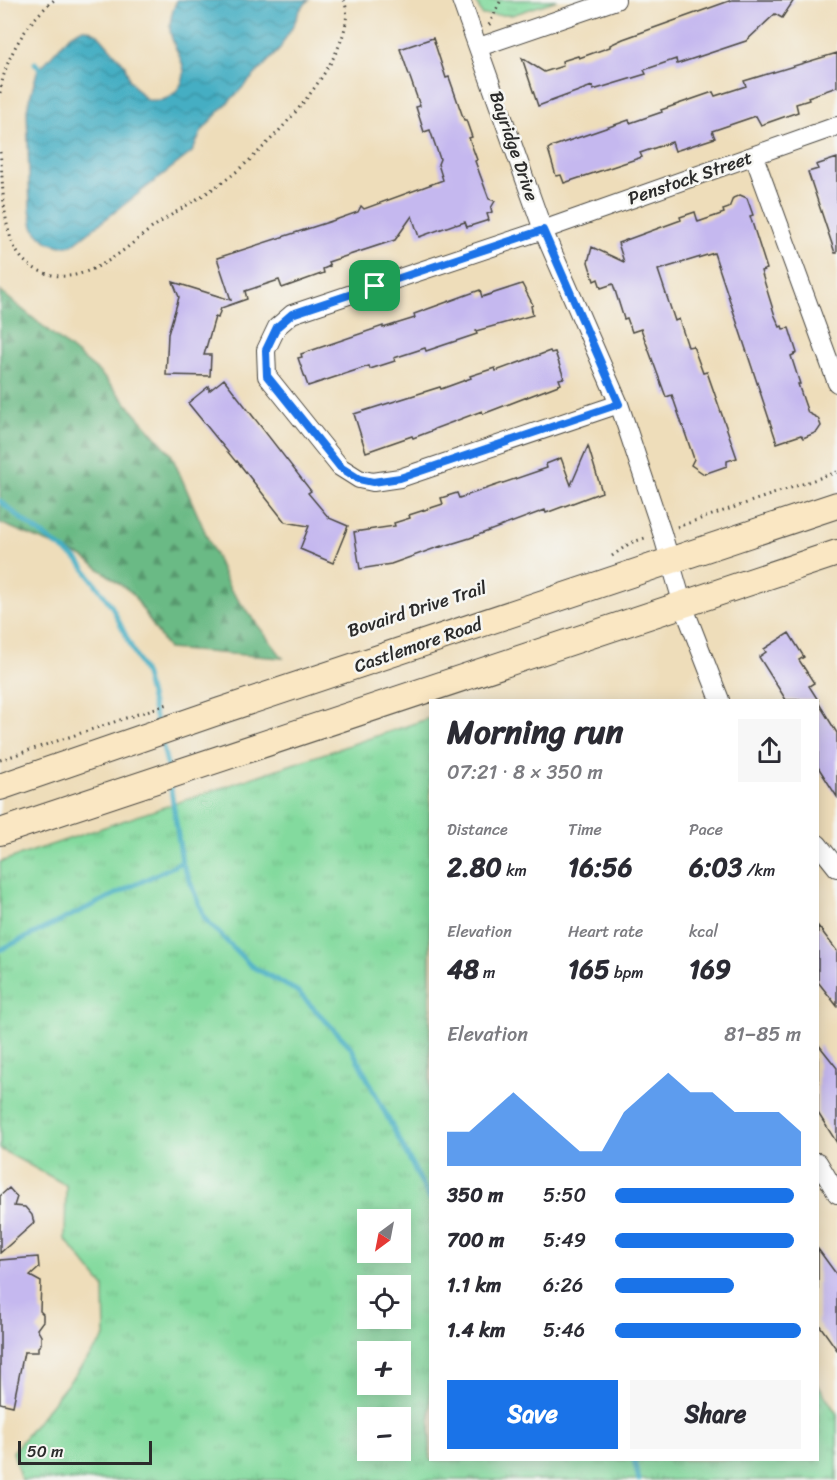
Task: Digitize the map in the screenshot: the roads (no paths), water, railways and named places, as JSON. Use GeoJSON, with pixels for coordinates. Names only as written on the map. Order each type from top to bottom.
{"type":"FeatureCollection","features":[{"type":"Feature","properties":{"kind":"main road","name":"Castlemore Road"},"geometry":{"type":"LineString","coordinates":[[0,787],[837,505]]}},
{"type":"Feature","properties":{"kind":"main road"},"geometry":{"type":"LineString","coordinates":[[0,832],[837,553]]}},
{"type":"Feature","properties":{"kind":"street","name":"Bayridge Drive"},"geometry":{"type":"LineString","coordinates":[[461,0],[543,230],[619,404],[662,532],[683,605],[720,699]]}},
{"type":"Feature","properties":{"kind":"street"},"geometry":{"type":"LineString","coordinates":[[479,47],[616,0]]}},
{"type":"Feature","properties":{"kind":"street","name":"Penstock Street"},"geometry":{"type":"LineString","coordinates":[[619,404],[400,478],[373,482],[359,479],[340,467],[267,376],[266,350],[277,327],[292,314],[543,230],[837,126]]}},
{"type":"Feature","properties":{"kind":"street"},"geometry":{"type":"LineString","coordinates":[[753,156],[837,383]]}},
{"type":"Feature","properties":{"kind":"street"},"geometry":{"type":"LineString","coordinates":[[819,845],[837,868]]}},
{"type":"Feature","properties":{"kind":"street"},"geometry":{"type":"LineString","coordinates":[[819,1164],[837,1194]]}},
{"type":"Feature","properties":{"kind":"water"},"geometry":{"type":"Polygon","coordinates":[[[177,0],[309,0],[300,11],[280,49],[202,131],[192,152],[72,245],[61,246],[50,243],[33,227],[30,209],[27,109],[37,72],[70,35],[81,29],[87,29],[98,34],[125,65],[129,79],[147,100],[167,98],[177,90],[184,74],[170,28],[177,0]]]}},
{"type":"Feature","properties":{"kind":"waterway"},"geometry":{"type":"LineString","coordinates":[[35,63],[44,73]]}},
{"type":"Feature","properties":{"kind":"waterway"},"geometry":{"type":"LineString","coordinates":[[0,501],[78,560],[111,605],[145,675],[157,725]]}},
{"type":"Feature","properties":{"kind":"waterway"},"geometry":{"type":"LineString","coordinates":[[161,739],[168,768]]}},
{"type":"Feature","properties":{"kind":"waterway"},"geometry":{"type":"LineString","coordinates":[[170,783],[182,862],[205,919],[251,966],[297,991],[351,1047],[429,1197]]}},
{"type":"Feature","properties":{"kind":"waterway"},"geometry":{"type":"LineString","coordinates":[[0,950],[182,862]]}},
{"type":"Feature","properties":{"kind":"waterway"},"geometry":{"type":"LineString","coordinates":[[634,1461],[639,1480]]}}]}
